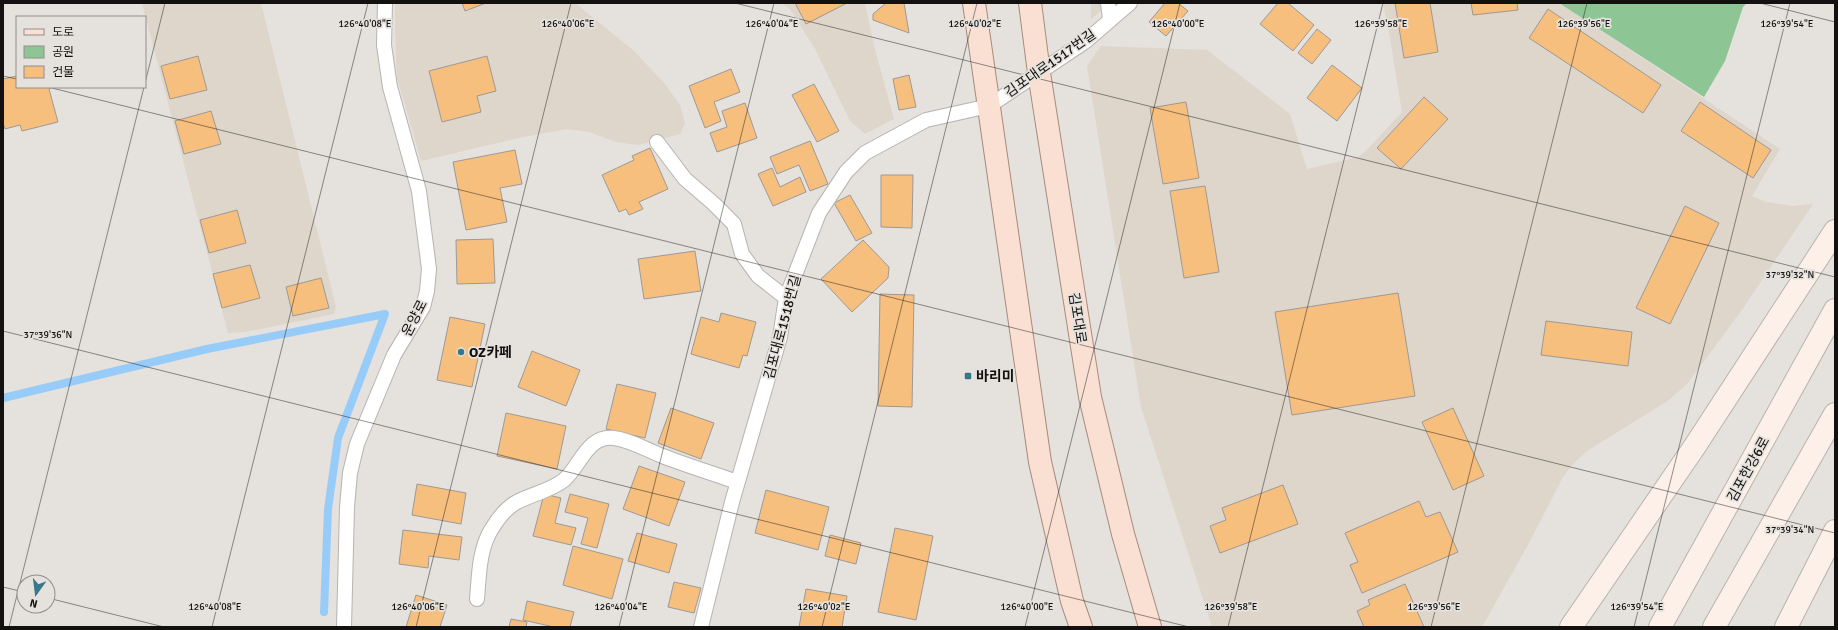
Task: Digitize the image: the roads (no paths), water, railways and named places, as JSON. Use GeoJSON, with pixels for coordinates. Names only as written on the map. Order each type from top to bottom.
{"type":"FeatureCollection","features":[{"type":"Feature","properties":{"kind":"main road"},"geometry":{"type":"LineString","coordinates":[[974,3],[1040,462],[1072,601],[1081,627]]}},
{"type":"Feature","properties":{"kind":"main road","name":"김포대로"},"geometry":{"type":"LineString","coordinates":[[1030,3],[1039,73],[1090,397],[1123,534],[1150,627]]}},
{"type":"Feature","properties":{"kind":"street"},"geometry":{"type":"LineString","coordinates":[[1571,627],[1695,446],[1835,231]]}},
{"type":"Feature","properties":{"kind":"street","name":"김포한강6로"},"geometry":{"type":"LineString","coordinates":[[1660,627],[1835,310]]}},
{"type":"Feature","properties":{"kind":"street"},"geometry":{"type":"LineString","coordinates":[[1714,627],[1835,414]]}},
{"type":"Feature","properties":{"kind":"street"},"geometry":{"type":"LineString","coordinates":[[1786,627],[1835,531]]}},
{"type":"Feature","properties":{"kind":"lane","name":"운양로"},"geometry":{"type":"LineString","coordinates":[[344,627],[347,507],[350,473],[357,444],[394,355],[423,307],[427,291],[429,269],[419,191],[390,86],[384,45],[385,3]]}},
{"type":"Feature","properties":{"kind":"lane"},"geometry":{"type":"LineString","coordinates":[[1108,3],[1110,19]]}},
{"type":"Feature","properties":{"kind":"lane","name":"김포대로1517번길"},"geometry":{"type":"LineString","coordinates":[[989,106],[1086,41],[1130,3]]}},
{"type":"Feature","properties":{"kind":"lane","name":"김포대로1518번길"},"geometry":{"type":"LineString","coordinates":[[701,627],[737,482],[780,337],[786,298],[820,213],[846,172],[865,154],[926,120],[989,106]]}},
{"type":"Feature","properties":{"kind":"lane"},"geometry":{"type":"LineString","coordinates":[[657,142],[685,179],[713,203],[734,224],[742,254],[758,276],[786,298]]}},
{"type":"Feature","properties":{"kind":"lane"},"geometry":{"type":"LineString","coordinates":[[477,599],[480,559],[489,532],[500,516],[516,502],[552,488],[563,480],[573,471],[588,447],[599,439],[614,438],[631,442],[661,455],[737,482]]}},
{"type":"Feature","properties":{"kind":"waterway"},"geometry":{"type":"LineString","coordinates":[[3,398],[207,349],[385,314],[338,438],[328,509],[324,612]]}},
{"type":"Feature","properties":{"kind":"place","name":"OZ카페"},"geometry":{"type":"Point","coordinates":[461,352]}},
{"type":"Feature","properties":{"kind":"place","name":"바리미"},"geometry":{"type":"Point","coordinates":[968,376]}}]}
